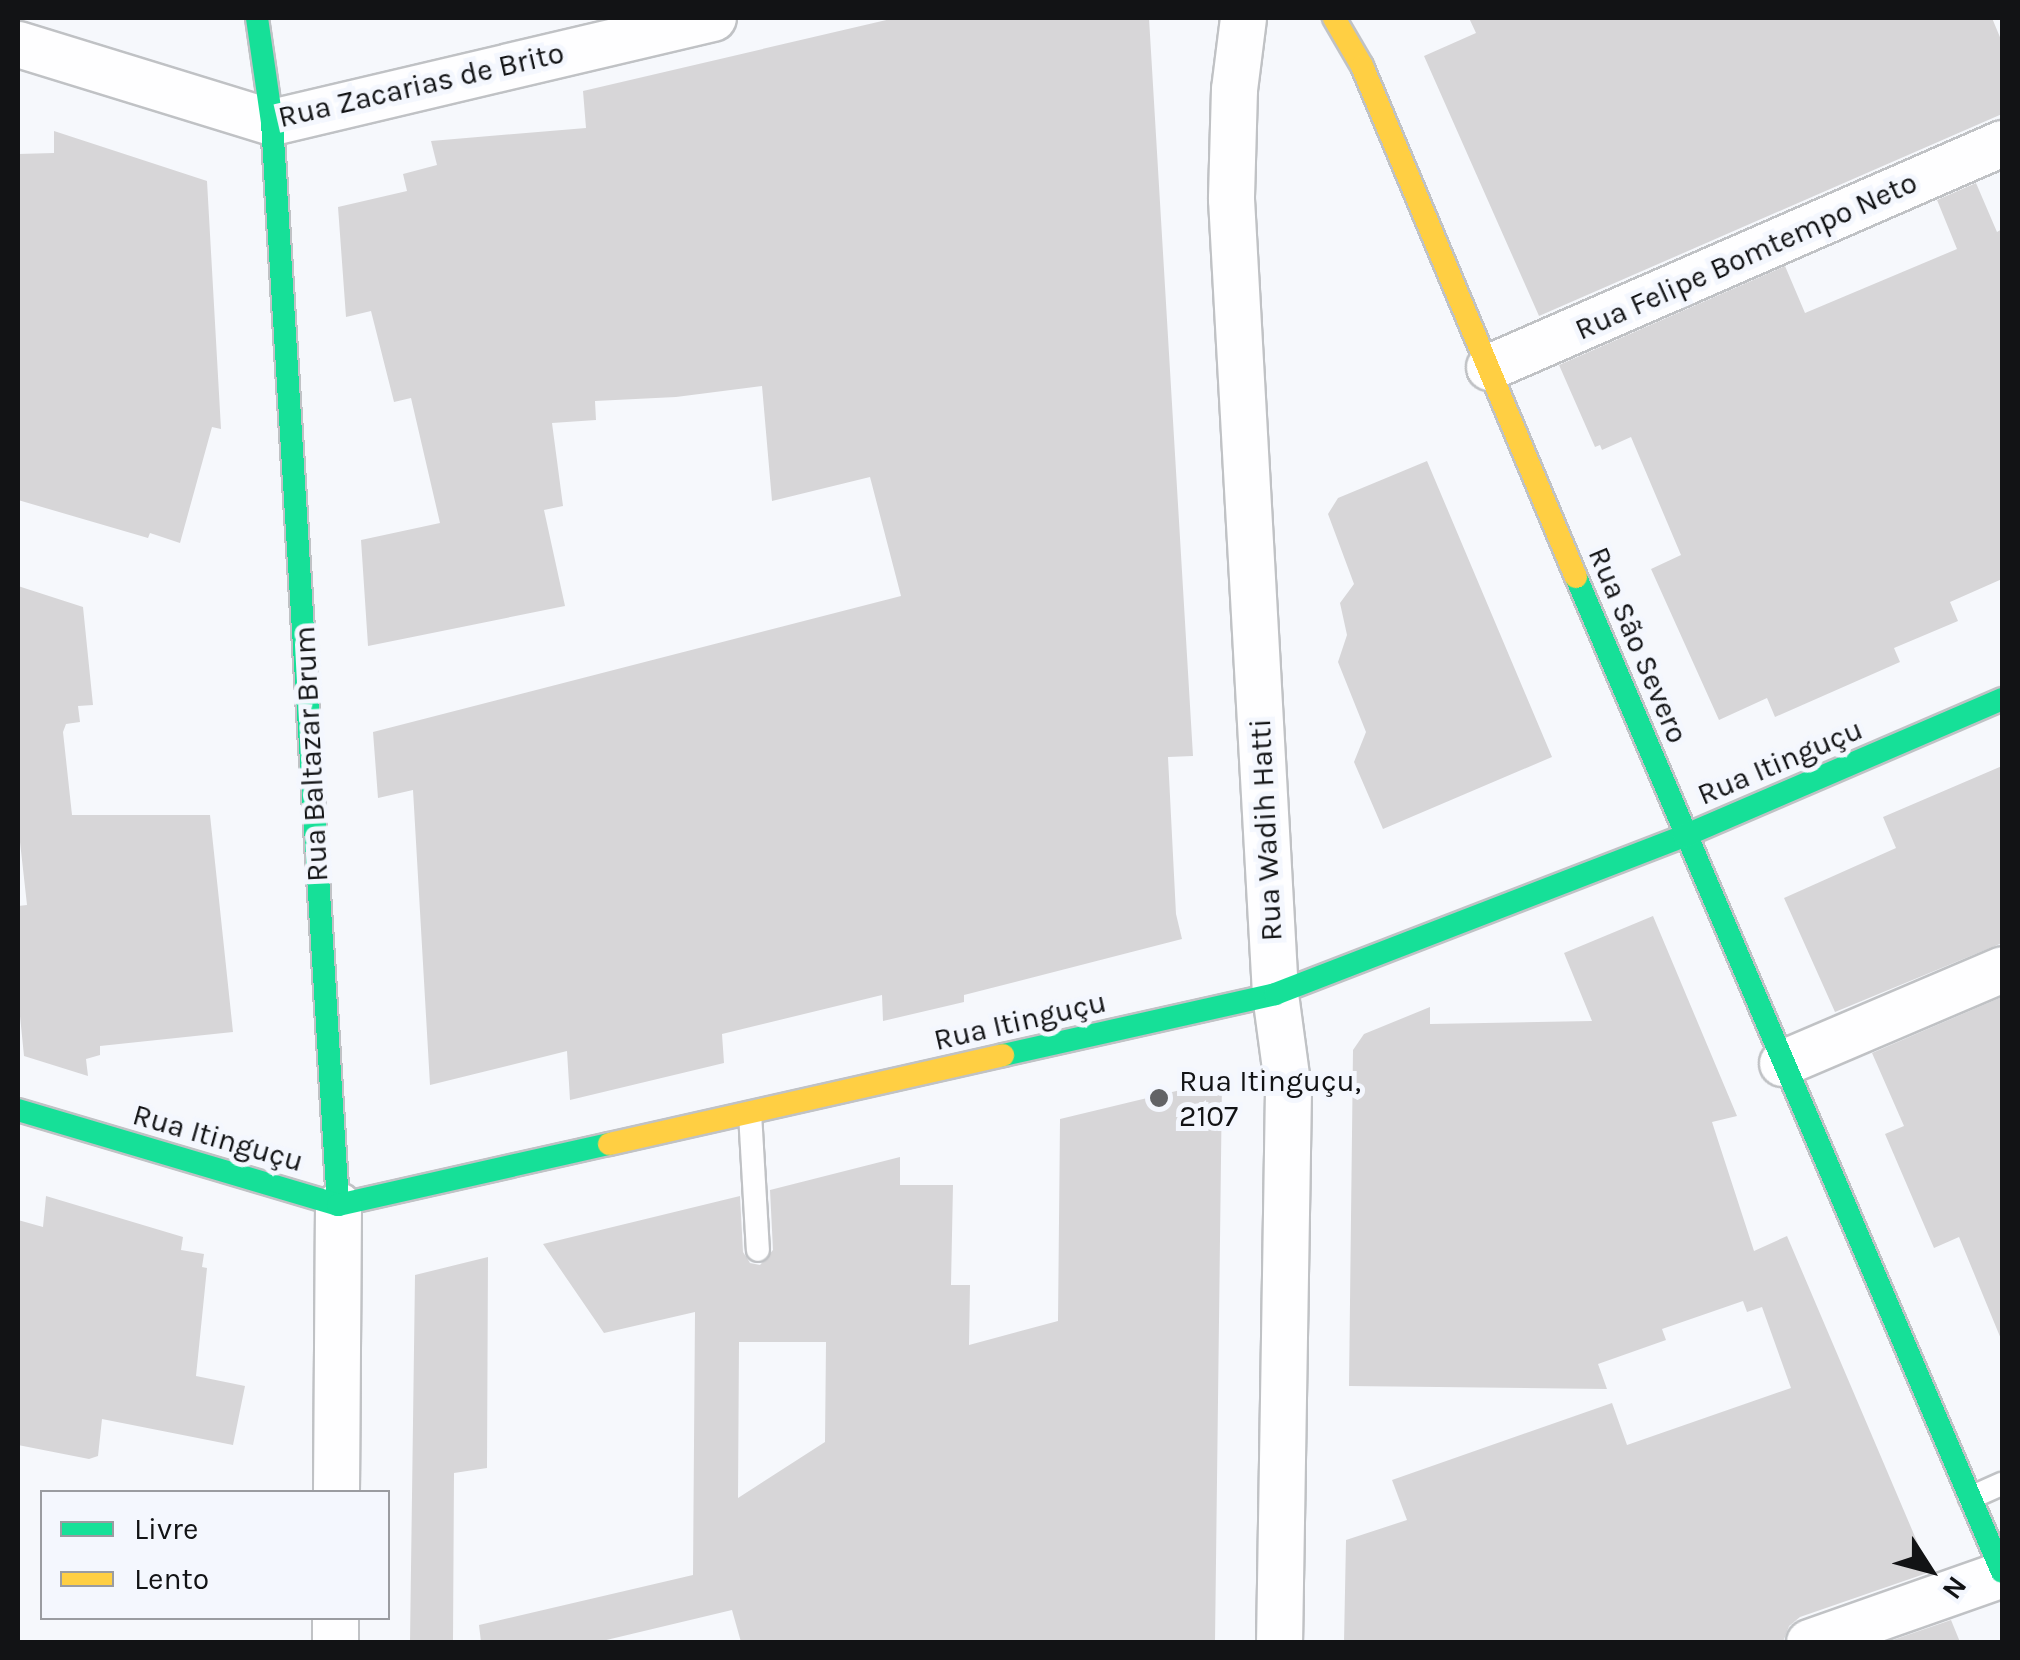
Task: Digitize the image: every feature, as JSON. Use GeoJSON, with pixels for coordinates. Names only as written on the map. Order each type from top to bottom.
{"type":"FeatureCollection","features":[{"type":"Feature","properties":{"kind":"street","name":"Rua Baltazar Brum"},"geometry":{"type":"LineString","coordinates":[[257,18],[272,122],[338,1204],[336,1490]]}},
{"type":"Feature","properties":{"kind":"street","name":"Rua Zacarias de Brito"},"geometry":{"type":"LineString","coordinates":[[18,44],[272,122],[713,18]]}},
{"type":"Feature","properties":{"kind":"street","name":"Rua Wadih Hatti"},"geometry":{"type":"LineString","coordinates":[[1244,18],[1234,89],[1231,199],[1275,994],[1288,1090],[1278,1642]]}},
{"type":"Feature","properties":{"kind":"street","name":"Rua São Severo"},"geometry":{"type":"LineString","coordinates":[[1334,18],[1362,66],[1684,836],[2002,1573]]}},
{"type":"Feature","properties":{"kind":"street","name":"Rua Felipe Bomtempo Neto"},"geometry":{"type":"LineString","coordinates":[[1489,368],[2002,143]]}},
{"type":"Feature","properties":{"kind":"street","name":"Rua Itinguçu"},"geometry":{"type":"LineString","coordinates":[[18,1110],[338,1204],[1275,994],[1684,836],[2002,699]]}},
{"type":"Feature","properties":{"kind":"street"},"geometry":{"type":"LineString","coordinates":[[1782,1062],[2002,969]]}},
{"type":"Feature","properties":{"kind":"street"},"geometry":{"type":"LineString","coordinates":[[1810,1642],[2002,1573]]}},
{"type":"Feature","properties":{"kind":"lane"},"geometry":{"type":"LineString","coordinates":[[750,1112],[758,1250]]}},
{"type":"Feature","properties":{"kind":"lane"},"geometry":{"type":"LineString","coordinates":[[1970,1498],[2002,1484]]}},
{"type":"Feature","properties":{"kind":"building"},"geometry":{"type":"Polygon","coordinates":[[[895,18],[1149,18],[1193,756],[1168,757],[1176,914],[1182,939],[964,995],[964,1002],[883,1021],[882,995],[722,1034],[724,1063],[570,1100],[567,1051],[430,1085],[413,790],[378,798],[373,732],[901,596],[870,477],[772,501],[762,386],[676,397],[595,401],[596,420],[552,423],[563,506],[544,510],[565,606],[368,646],[361,540],[440,523],[411,398],[394,402],[371,311],[346,317],[338,207],[407,191],[403,174],[437,165],[431,141],[586,128],[583,91],[895,18]]]}},
{"type":"Feature","properties":{"kind":"building"},"geometry":{"type":"Polygon","coordinates":[[[1469,18],[1992,18],[2002,42],[2002,114],[1539,316],[1424,56],[1476,33],[1469,18]]]}},
{"type":"Feature","properties":{"kind":"building"},"geometry":{"type":"Polygon","coordinates":[[[54,131],[207,181],[221,429],[212,427],[180,543],[150,533],[148,538],[18,500],[18,154],[54,153],[54,131]]]}},
{"type":"Feature","properties":{"kind":"building"},"geometry":{"type":"Polygon","coordinates":[[[1976,183],[1997,232],[2002,229],[2002,579],[1950,602],[1958,621],[1894,648],[1900,662],[1775,717],[1767,698],[1719,720],[1651,569],[1681,555],[1631,437],[1602,450],[1600,445],[1595,447],[1559,365],[1785,266],[1805,313],[1957,249],[1937,200],[1976,183]]]}},
{"type":"Feature","properties":{"kind":"building"},"geometry":{"type":"Polygon","coordinates":[[[1427,461],[1552,757],[1383,829],[1354,762],[1366,732],[1338,662],[1347,635],[1340,603],[1354,584],[1328,514],[1338,498],[1427,461]]]}},
{"type":"Feature","properties":{"kind":"building"},"geometry":{"type":"Polygon","coordinates":[[[18,586],[83,607],[93,705],[78,706],[80,722],[66,724],[63,732],[72,815],[210,815],[233,1032],[100,1046],[100,1055],[86,1059],[88,1076],[24,1056],[18,996],[18,906],[27,905],[18,824],[18,586]]]}},
{"type":"Feature","properties":{"kind":"building"},"geometry":{"type":"Polygon","coordinates":[[[2002,766],[2002,943],[1835,1012],[1784,898],[1896,848],[1883,817],[2002,766]]]}},
{"type":"Feature","properties":{"kind":"building"},"geometry":{"type":"Polygon","coordinates":[[[1653,916],[1737,1116],[1712,1122],[1754,1251],[1787,1236],[1930,1572],[1800,1617],[1789,1626],[1783,1642],[1344,1642],[1346,1540],[1407,1520],[1392,1480],[1612,1403],[1627,1445],[1791,1388],[1762,1307],[1747,1312],[1743,1301],[1662,1329],[1666,1340],[1598,1364],[1607,1389],[1349,1386],[1353,1050],[1364,1034],[1430,1007],[1430,1024],[1592,1021],[1564,953],[1653,916]]]}},
{"type":"Feature","properties":{"kind":"building"},"geometry":{"type":"Polygon","coordinates":[[[2002,997],[2001,1339],[1959,1237],[1934,1248],[1885,1134],[1904,1126],[1872,1053],[2002,997]]]}},
{"type":"Feature","properties":{"kind":"building"},"geometry":{"type":"Polygon","coordinates":[[[1222,1080],[1215,1642],[741,1642],[732,1610],[598,1642],[481,1642],[479,1625],[693,1575],[695,1312],[604,1333],[543,1244],[740,1196],[743,1252],[750,1263],[760,1265],[773,1250],[770,1190],[900,1157],[900,1185],[953,1185],[951,1285],[970,1285],[969,1345],[1058,1321],[1060,1119],[1222,1080]],[[739,1342],[738,1498],[825,1442],[826,1342],[739,1342]]]}},
{"type":"Feature","properties":{"kind":"building"},"geometry":{"type":"Polygon","coordinates":[[[46,1196],[183,1237],[181,1250],[204,1254],[202,1267],[207,1268],[196,1376],[245,1386],[233,1445],[102,1419],[98,1456],[89,1459],[18,1445],[18,1220],[43,1227],[46,1196]]]}},
{"type":"Feature","properties":{"kind":"building"},"geometry":{"type":"Polygon","coordinates":[[[488,1257],[487,1468],[454,1473],[453,1642],[410,1642],[415,1275],[488,1257]]]}},
{"type":"Feature","properties":{"kind":"building"},"geometry":{"type":"Polygon","coordinates":[[[1951,1620],[1960,1642],[1887,1642],[1951,1620]]]}},
{"type":"Feature","properties":{"kind":"traffic: fast"},"geometry":{"type":"LineString","coordinates":[[257,18],[272,122],[338,1205]]}},
{"type":"Feature","properties":{"kind":"traffic: fast"},"geometry":{"type":"LineString","coordinates":[[1576,577],[2002,1572]]}},
{"type":"Feature","properties":{"kind":"traffic: fast"},"geometry":{"type":"LineString","coordinates":[[1003,1055],[1275,994],[1684,836],[2002,699]]}},
{"type":"Feature","properties":{"kind":"traffic: fast"},"geometry":{"type":"LineString","coordinates":[[18,1110],[338,1205],[609,1144]]}},
{"type":"Feature","properties":{"kind":"traffic: slow"},"geometry":{"type":"LineString","coordinates":[[1334,18],[1362,66],[1576,577]]}},
{"type":"Feature","properties":{"kind":"traffic: slow"},"geometry":{"type":"LineString","coordinates":[[609,1144],[1003,1055]]}},
{"type":"Feature","properties":{"kind":"place","name":"Rua Itinguçu, 2107"},"geometry":{"type":"Point","coordinates":[1159,1098]}}]}
